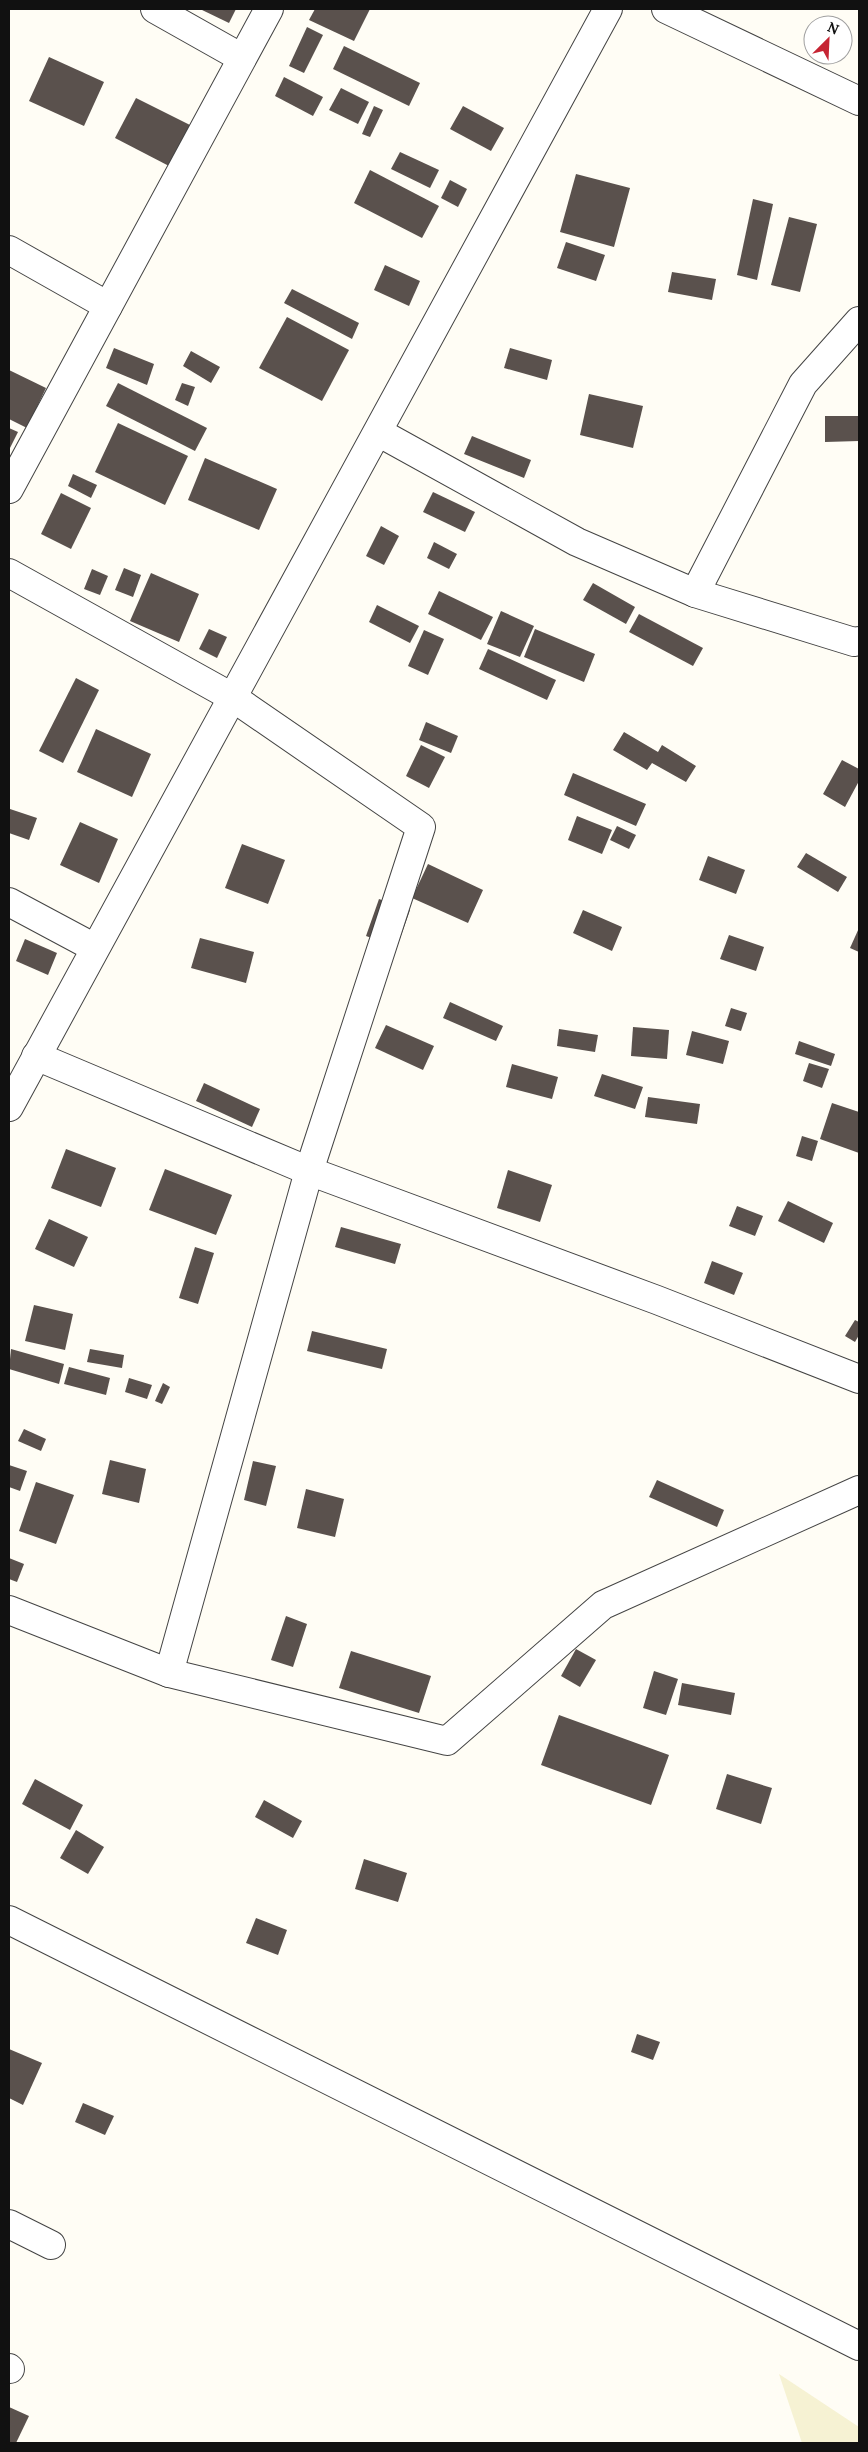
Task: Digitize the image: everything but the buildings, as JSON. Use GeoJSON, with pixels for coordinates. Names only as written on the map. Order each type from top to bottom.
{"type":"FeatureCollection","features":[{"type":"Feature","properties":{"kind":"street"},"geometry":{"type":"LineString","coordinates":[[155,9],[242,58]]}},
{"type":"Feature","properties":{"kind":"street"},"geometry":{"type":"LineString","coordinates":[[9,489],[269,9]]}},
{"type":"Feature","properties":{"kind":"street"},"geometry":{"type":"LineString","coordinates":[[9,1107],[608,9]]}},
{"type":"Feature","properties":{"kind":"street"},"geometry":{"type":"LineString","coordinates":[[666,9],[859,100]]}},
{"type":"Feature","properties":{"kind":"street"},"geometry":{"type":"LineString","coordinates":[[9,250],[108,306]]}},
{"type":"Feature","properties":{"kind":"street"},"geometry":{"type":"LineString","coordinates":[[695,593],[803,384],[859,321]]}},
{"type":"Feature","properties":{"kind":"street"},"geometry":{"type":"LineString","coordinates":[[378,432],[578,542],[695,593],[854,642],[859,641]]}},
{"type":"Feature","properties":{"kind":"street"},"geometry":{"type":"LineString","coordinates":[[9,573],[232,697],[421,828],[309,1171],[169,1674]]}},
{"type":"Feature","properties":{"kind":"street"},"geometry":{"type":"LineString","coordinates":[[9,902],[95,948]]}},
{"type":"Feature","properties":{"kind":"street"},"geometry":{"type":"LineString","coordinates":[[36,1056],[309,1171],[657,1300],[859,1379]]}},
{"type":"Feature","properties":{"kind":"street"},"geometry":{"type":"LineString","coordinates":[[9,1610],[169,1674],[447,1741],[603,1605],[859,1490]]}},
{"type":"Feature","properties":{"kind":"street"},"geometry":{"type":"LineString","coordinates":[[9,1920],[859,2346]]}},
{"type":"Feature","properties":{"kind":"street"},"geometry":{"type":"LineString","coordinates":[[9,2224],[51,2246]]}},
{"type":"Feature","properties":{"kind":"shaded area"},"geometry":{"type":"Polygon","coordinates":[[[779,2374],[859,2427],[859,2443],[802,2443],[779,2374]]]}}]}
